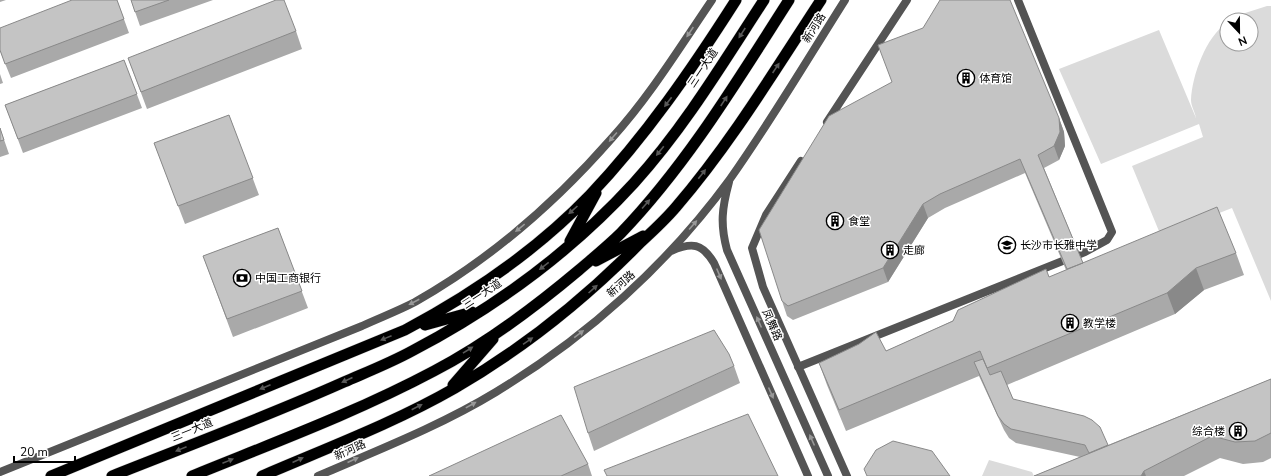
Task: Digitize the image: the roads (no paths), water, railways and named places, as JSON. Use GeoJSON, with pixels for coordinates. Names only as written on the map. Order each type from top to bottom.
{"type":"FeatureCollection","features":[{"type":"Feature","properties":{"kind":"highway"},"geometry":{"type":"LineString","coordinates":[[51,476],[405,330],[451,306],[507,266],[589,196],[644,134],[673,95],[736,0]]}},
{"type":"Feature","properties":{"kind":"highway","name":"三一大道"},"geometry":{"type":"LineString","coordinates":[[112,476],[308,398],[412,352],[486,308],[523,282],[566,249],[628,189],[670,140],[764,0]]}},
{"type":"Feature","properties":{"kind":"highway"},"geometry":{"type":"LineString","coordinates":[[192,476],[378,398],[435,371],[503,328],[555,290],[620,233],[661,187],[704,132],[789,0]]}},
{"type":"Feature","properties":{"kind":"highway"},"geometry":{"type":"LineString","coordinates":[[262,476],[394,418],[448,392],[542,332],[612,271],[675,208],[728,140],[821,0]]}},
{"type":"Feature","properties":{"kind":"highway"},"geometry":{"type":"LineString","coordinates":[[566,249],[604,179]]}},
{"type":"Feature","properties":{"kind":"highway"},"geometry":{"type":"LineString","coordinates":[[579,270],[652,231]]}},
{"type":"Feature","properties":{"kind":"highway"},"geometry":{"type":"LineString","coordinates":[[405,330],[486,308]]}},
{"type":"Feature","properties":{"kind":"highway"},"geometry":{"type":"LineString","coordinates":[[448,392],[503,328]]}},
{"type":"Feature","properties":{"kind":"street"},"geometry":{"type":"LineString","coordinates":[[0,472],[362,326],[414,302],[477,262],[524,224],[561,191],[613,138],[659,78],[712,0]]}},
{"type":"Feature","properties":{"kind":"street","name":"新河路"},"geometry":{"type":"LineString","coordinates":[[318,476],[442,421],[496,392],[545,360],[597,321],[638,284],[669,252],[730,179],[781,102],[845,0]]}},
{"type":"Feature","properties":{"kind":"street"},"geometry":{"type":"LineString","coordinates":[[822,130],[907,0]]}},
{"type":"Feature","properties":{"kind":"street"},"geometry":{"type":"LineString","coordinates":[[798,367],[1085,252],[1107,240],[1112,232],[1018,0]]}},
{"type":"Feature","properties":{"kind":"street"},"geometry":{"type":"LineString","coordinates":[[804,156],[766,215],[752,248],[762,287],[847,476]]}},
{"type":"Feature","properties":{"kind":"street","name":"凤舞路"},"geometry":{"type":"LineString","coordinates":[[730,179],[723,210],[722,231],[726,250],[828,476]]}},
{"type":"Feature","properties":{"kind":"street"},"geometry":{"type":"LineString","coordinates":[[669,252],[682,247],[694,245],[706,251],[714,263],[808,476]]}},
{"type":"Feature","properties":{"kind":"place","name":"体育馆"},"geometry":{"type":"Point","coordinates":[966,78]}},
{"type":"Feature","properties":{"kind":"place","name":"食堂"},"geometry":{"type":"Point","coordinates":[835,221]}},
{"type":"Feature","properties":{"kind":"place","name":"长沙市长雅中学"},"geometry":{"type":"Point","coordinates":[1007,245]}},
{"type":"Feature","properties":{"kind":"place","name":"走廊"},"geometry":{"type":"Point","coordinates":[890,250]}},
{"type":"Feature","properties":{"kind":"place","name":"中国工商银行"},"geometry":{"type":"Point","coordinates":[242,278]}},
{"type":"Feature","properties":{"kind":"place","name":"教学楼"},"geometry":{"type":"Point","coordinates":[1070,323]}},
{"type":"Feature","properties":{"kind":"place","name":"综合楼"},"geometry":{"type":"Point","coordinates":[1238,431]}}]}
